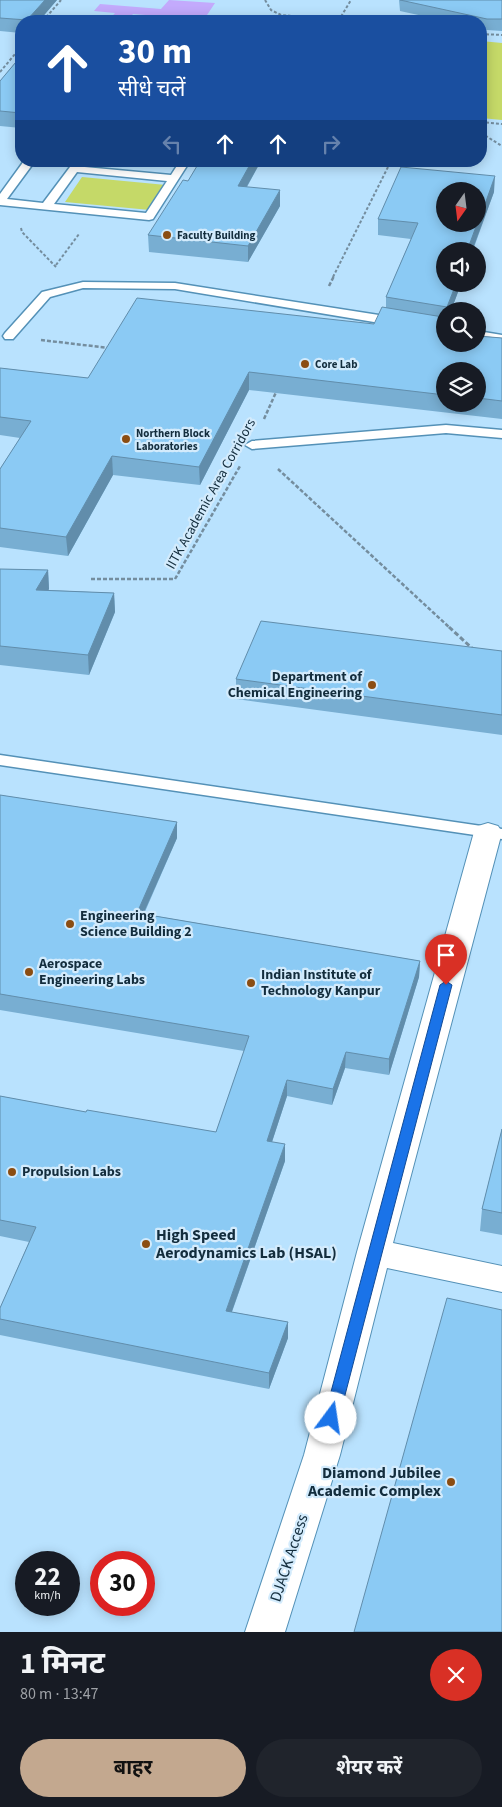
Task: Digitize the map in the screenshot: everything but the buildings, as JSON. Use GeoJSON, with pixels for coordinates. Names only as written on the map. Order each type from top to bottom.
{"type":"FeatureCollection","features":[{"type":"Feature","properties":{"kind":"street","name":"DJACK Access"},"geometry":{"type":"LineString","coordinates":[[265,1632],[322,1455],[374,1252],[495,833]]}},
{"type":"Feature","properties":{"kind":"street"},"geometry":{"type":"LineString","coordinates":[[374,1252],[502,1279]]}},
{"type":"Feature","properties":{"kind":"lane"},"geometry":{"type":"LineString","coordinates":[[26,167],[0,202],[149,217],[181,167]]}},
{"type":"Feature","properties":{"kind":"lane"},"geometry":{"type":"LineString","coordinates":[[46,207],[76,167]]}},
{"type":"Feature","properties":{"kind":"lane"},"geometry":{"type":"LineString","coordinates":[[92,167],[174,178]]}},
{"type":"Feature","properties":{"kind":"lane"},"geometry":{"type":"LineString","coordinates":[[9,336],[46,294],[83,286],[176,286],[406,323]]}},
{"type":"Feature","properties":{"kind":"lane"},"geometry":{"type":"LineString","coordinates":[[486,336],[502,339]]}},
{"type":"Feature","properties":{"kind":"lane"},"geometry":{"type":"LineString","coordinates":[[252,445],[446,429],[502,434]]}},
{"type":"Feature","properties":{"kind":"lane"},"geometry":{"type":"LineString","coordinates":[[0,760],[495,833]]}},
{"type":"Feature","properties":{"kind":"path"},"geometry":{"type":"LineString","coordinates":[[48,15],[61,0]]}},
{"type":"Feature","properties":{"kind":"path"},"geometry":{"type":"LineString","coordinates":[[265,0],[267,7],[272,12],[281,15]]}},
{"type":"Feature","properties":{"kind":"path"},"geometry":{"type":"LineString","coordinates":[[342,15],[351,0]]}},
{"type":"Feature","properties":{"kind":"path"},"geometry":{"type":"LineString","coordinates":[[487,35],[502,36]]}},
{"type":"Feature","properties":{"kind":"path"},"geometry":{"type":"LineString","coordinates":[[0,72],[15,54]]}},
{"type":"Feature","properties":{"kind":"path"},"geometry":{"type":"LineString","coordinates":[[487,123],[502,124]]}},
{"type":"Feature","properties":{"kind":"path"},"geometry":{"type":"LineString","coordinates":[[487,137],[502,146]]}},
{"type":"Feature","properties":{"kind":"path"},"geometry":{"type":"LineString","coordinates":[[318,308],[388,167]]}},
{"type":"Feature","properties":{"kind":"path"},"geometry":{"type":"LineString","coordinates":[[56,266],[94,212]]}},
{"type":"Feature","properties":{"kind":"path"},"geometry":{"type":"LineString","coordinates":[[20,225],[22,232],[56,266],[66,290]]}},
{"type":"Feature","properties":{"kind":"path"},"geometry":{"type":"LineString","coordinates":[[9,336],[118,349]]}},
{"type":"Feature","properties":{"kind":"path","name":"IITK Academic Area Corridors"},"geometry":{"type":"LineString","coordinates":[[91,579],[175,579],[252,445],[279,386]]}},
{"type":"Feature","properties":{"kind":"path"},"geometry":{"type":"LineString","coordinates":[[252,445],[476,651]]}},
{"type":"Feature","properties":{"kind":"shaded area","name":"Indian Institute of Technology Kanpur"},"geometry":{"type":"Polygon","coordinates":[[[0,0],[502,0],[502,1632],[0,1632],[0,0]]]}},
{"type":"Feature","properties":{"kind":"shaded area"},"geometry":{"type":"Polygon","coordinates":[[[169,0],[215,3],[207,15],[113,15],[115,13],[94,11],[100,4],[161,9],[169,0]]]}},
{"type":"Feature","properties":{"kind":"green space"},"geometry":{"type":"Polygon","coordinates":[[[487,42],[502,43],[502,120],[487,119],[487,42]]]}},
{"type":"Feature","properties":{"kind":"green space"},"geometry":{"type":"Polygon","coordinates":[[[82,177],[166,185],[150,210],[65,202],[82,177]]]}},
{"type":"Feature","properties":{"kind":"place","name":"Faculty Building"},"geometry":{"type":"Point","coordinates":[167,235]}},
{"type":"Feature","properties":{"kind":"place","name":"Core Lab"},"geometry":{"type":"Point","coordinates":[305,364]}},
{"type":"Feature","properties":{"kind":"place","name":"Northern Block Laboratories"},"geometry":{"type":"Point","coordinates":[126,439]}},
{"type":"Feature","properties":{"kind":"place","name":"Department of Chemical Engineering"},"geometry":{"type":"Point","coordinates":[372,685]}},
{"type":"Feature","properties":{"kind":"place","name":"Engineering Science Building 2"},"geometry":{"type":"Point","coordinates":[70,924]}},
{"type":"Feature","properties":{"kind":"place","name":"Aerospace Engineering Labs"},"geometry":{"type":"Point","coordinates":[29,972]}},
{"type":"Feature","properties":{"kind":"place","name":"Indian Institute of Technology Kanpur"},"geometry":{"type":"Point","coordinates":[251,983]}},
{"type":"Feature","properties":{"kind":"place","name":"Propulsion Labs"},"geometry":{"type":"Point","coordinates":[12,1172]}},
{"type":"Feature","properties":{"kind":"place","name":"High Speed Aerodynamics Lab (HSAL)"},"geometry":{"type":"Point","coordinates":[146,1244]}},
{"type":"Feature","properties":{"kind":"place","name":"Diamond Jubilee Academic Complex"},"geometry":{"type":"Point","coordinates":[451,1482]}},
{"type":"Feature","properties":{"kind":"route"},"geometry":{"type":"LineString","coordinates":[[331,1418],[446,985]]}}]}
